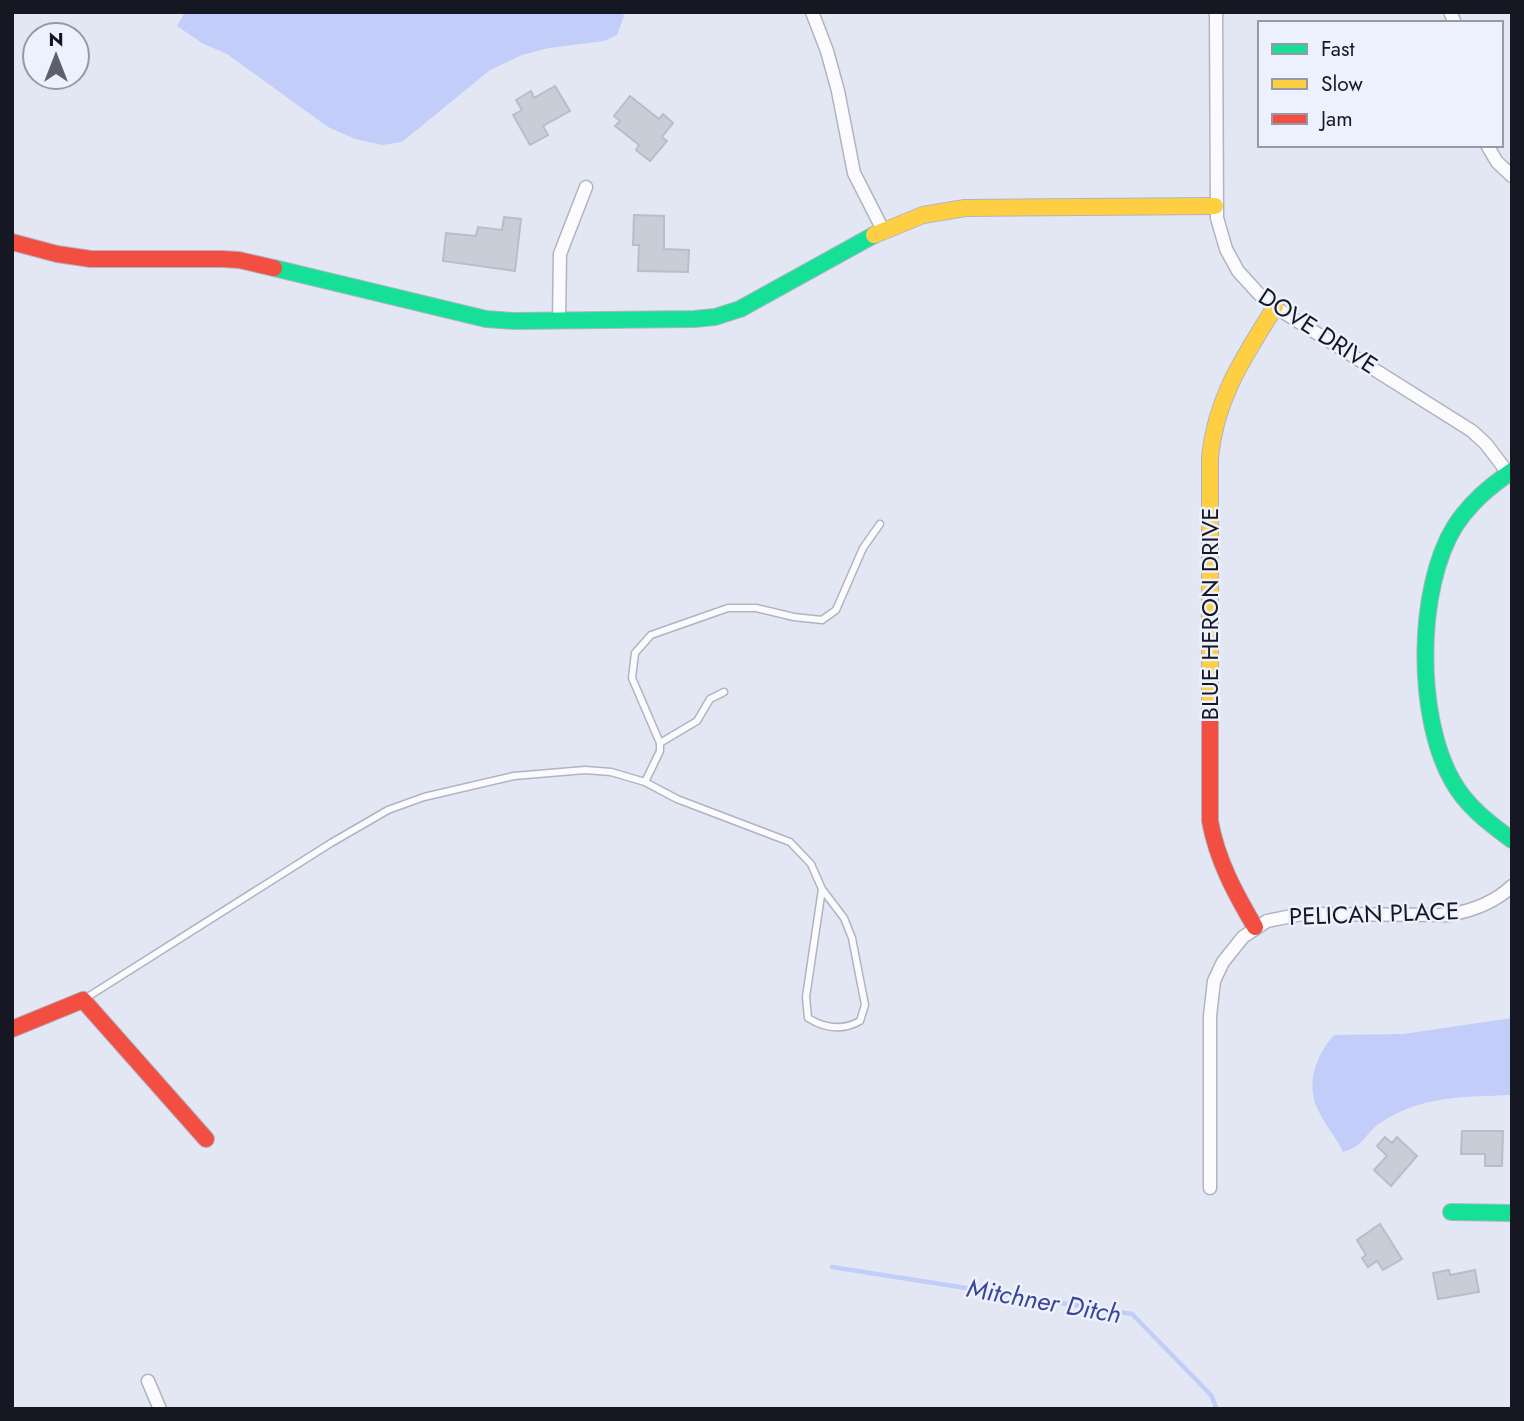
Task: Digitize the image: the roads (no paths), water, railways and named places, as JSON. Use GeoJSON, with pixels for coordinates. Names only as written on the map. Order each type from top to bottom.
{"type":"FeatureCollection","features":[{"type":"Feature","properties":{"kind":"street"},"geometry":{"type":"LineString","coordinates":[[812,12],[838,91],[855,173],[883,230]]}},
{"type":"Feature","properties":{"kind":"street","name":"DOVE DRIVE"},"geometry":{"type":"LineString","coordinates":[[1216,12],[1215,206],[1222,238],[1238,271],[1275,307],[1465,426],[1486,444],[1510,472]]}},
{"type":"Feature","properties":{"kind":"street"},"geometry":{"type":"LineString","coordinates":[[1488,147],[1497,162],[1512,176]]}},
{"type":"Feature","properties":{"kind":"street"},"geometry":{"type":"LineString","coordinates":[[559,321],[560,254],[586,187]]}},
{"type":"Feature","properties":{"kind":"street"},"geometry":{"type":"LineString","coordinates":[[12,242],[64,256],[101,260],[239,260],[472,316],[514,321],[694,319],[724,315],[755,302],[883,230],[919,215],[949,209],[1215,206]]}},
{"type":"Feature","properties":{"kind":"street","name":"BLUE HERON DRIVE"},"geometry":{"type":"LineString","coordinates":[[1255,927],[1221,866],[1210,821],[1210,457],[1212,429],[1223,394],[1275,307]]}},
{"type":"Feature","properties":{"kind":"street"},"geometry":{"type":"LineString","coordinates":[[1510,472],[1486,491],[1462,517],[1443,548],[1434,572],[1428,602],[1427,668],[1430,720],[1447,771],[1472,808],[1512,840]]}},
{"type":"Feature","properties":{"kind":"street","name":"PELICAN PLACE"},"geometry":{"type":"LineString","coordinates":[[1210,1188],[1212,990],[1217,972],[1230,950],[1255,927],[1275,918],[1302,914],[1432,916],[1461,913],[1486,904],[1512,886]]}},
{"type":"Feature","properties":{"kind":"street"},"geometry":{"type":"LineString","coordinates":[[12,1029],[83,1000],[206,1139]]}},
{"type":"Feature","properties":{"kind":"street"},"geometry":{"type":"LineString","coordinates":[[1451,1212],[1512,1213]]}},
{"type":"Feature","properties":{"kind":"street"},"geometry":{"type":"LineString","coordinates":[[148,1381],[160,1409]]}},
{"type":"Feature","properties":{"kind":"lane"},"geometry":{"type":"LineString","coordinates":[[645,782],[660,751],[660,743],[632,678],[635,653],[651,635],[728,608],[756,608],[822,620],[836,610],[863,548],[880,524]]}},
{"type":"Feature","properties":{"kind":"lane"},"geometry":{"type":"LineString","coordinates":[[660,743],[696,721],[710,699],[724,692]]}},
{"type":"Feature","properties":{"kind":"lane"},"geometry":{"type":"LineString","coordinates":[[83,1000],[331,843],[388,810],[435,794],[532,773],[585,770],[611,772],[645,782],[677,799],[790,842],[811,864],[822,889],[844,918],[852,938],[865,1005],[860,1021],[845,1028],[818,1025],[808,1018],[806,997],[822,889]]}},
{"type":"Feature","properties":{"kind":"water"},"geometry":{"type":"Polygon","coordinates":[[[185,12],[622,12],[624,16],[617,35],[604,41],[549,48],[522,55],[490,70],[402,142],[382,145],[355,139],[328,127],[227,54],[202,43],[177,26],[185,12]]]}},
{"type":"Feature","properties":{"kind":"water"},"geometry":{"type":"Polygon","coordinates":[[[1512,1018],[1512,1095],[1444,1099],[1412,1107],[1380,1123],[1360,1143],[1343,1152],[1318,1110],[1312,1091],[1314,1071],[1322,1052],[1334,1035],[1403,1034],[1512,1018]]]}},
{"type":"Feature","properties":{"kind":"waterway","name":"Mitchner Ditch"},"geometry":{"type":"LineString","coordinates":[[832,1267],[1132,1314],[1211,1395],[1217,1409]]}}]}
